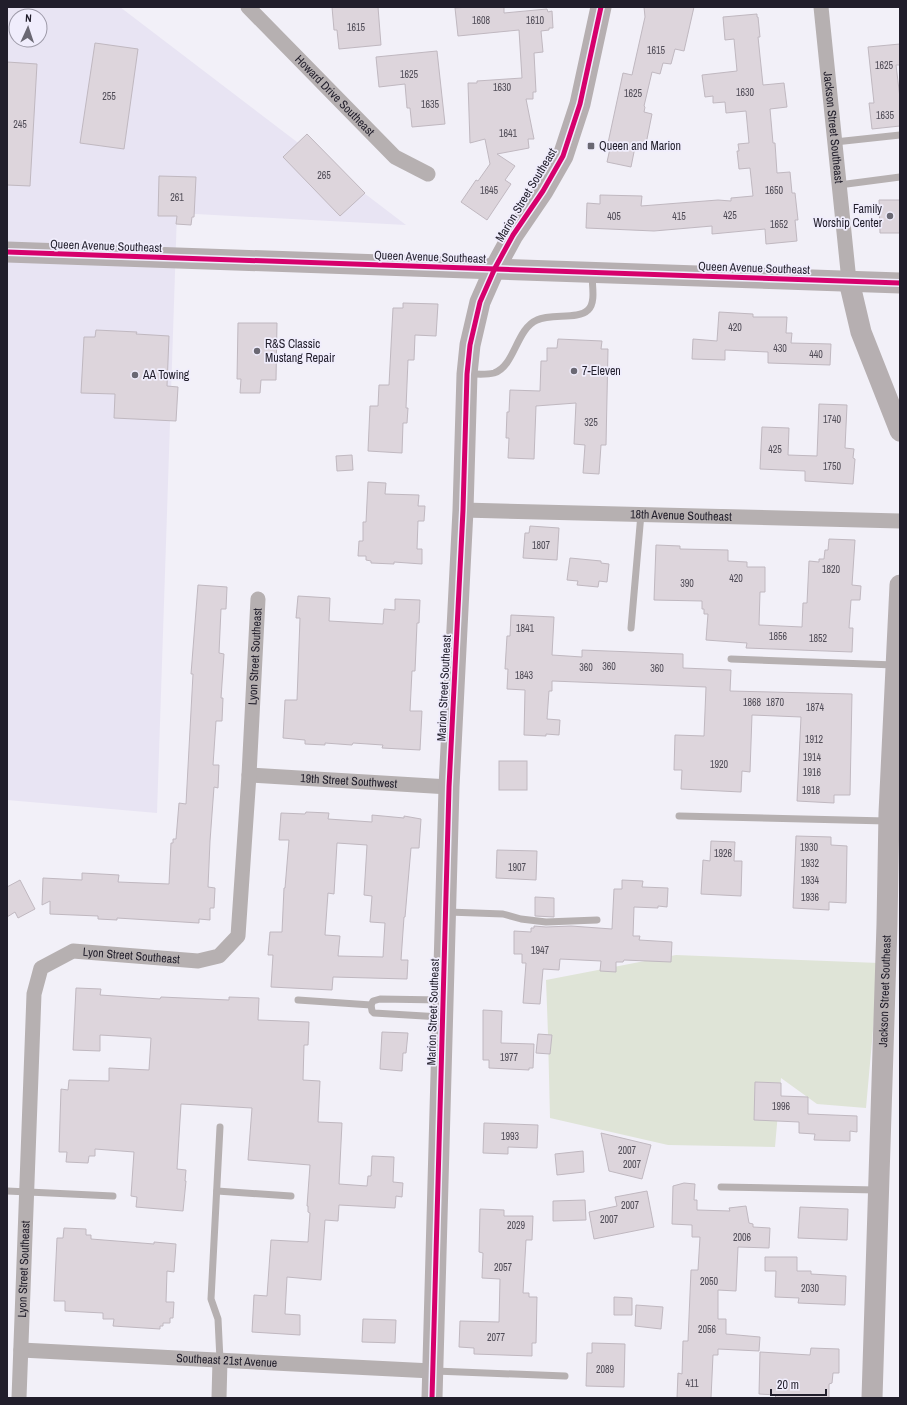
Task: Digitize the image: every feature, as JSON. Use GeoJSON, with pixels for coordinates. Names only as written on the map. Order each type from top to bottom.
{"type":"FeatureCollection","features":[{"type":"Feature","properties":{"kind":"street","name":"Howard Drive Southeast"},"geometry":{"type":"LineString","coordinates":[[248,7],[395,157],[428,174]]}},
{"type":"Feature","properties":{"kind":"street","name":"Marion Street Southeast"},"geometry":{"type":"LineString","coordinates":[[432,1398],[449,787],[463,510],[467,374],[470,345],[480,302],[495,268],[513,235],[543,191],[563,156],[580,104],[601,7]]}},
{"type":"Feature","properties":{"kind":"street","name":"Jackson Street Southeast"},"geometry":{"type":"LineString","coordinates":[[821,7],[849,281],[861,332],[892,402],[900,431]]}},
{"type":"Feature","properties":{"kind":"street","name":"Queen Avenue Southeast"},"geometry":{"type":"LineString","coordinates":[[7,252],[900,283]]}},
{"type":"Feature","properties":{"kind":"street","name":"18th Avenue Southeast"},"geometry":{"type":"LineString","coordinates":[[463,510],[900,521]]}},
{"type":"Feature","properties":{"kind":"street","name":"Jackson Street Southeast"},"geometry":{"type":"LineString","coordinates":[[872,1398],[879,1190],[894,925],[889,821],[900,585]]}},
{"type":"Feature","properties":{"kind":"street","name":"Lyon Street Southeast"},"geometry":{"type":"LineString","coordinates":[[19,1398],[34,994],[41,968],[73,951],[198,961],[219,956],[238,936],[249,775],[258,599]]}},
{"type":"Feature","properties":{"kind":"street","name":"19th Street Southwest"},"geometry":{"type":"LineString","coordinates":[[249,775],[449,787]]}},
{"type":"Feature","properties":{"kind":"street","name":"Southeast 21st Avenue"},"geometry":{"type":"LineString","coordinates":[[21,1350],[432,1371]]}},
{"type":"Feature","properties":{"kind":"street"},"geometry":{"type":"LineString","coordinates":[[219,1398],[220,1360]]}},
{"type":"Feature","properties":{"kind":"lane"},"geometry":{"type":"LineString","coordinates":[[835,142],[900,135]]}},
{"type":"Feature","properties":{"kind":"lane"},"geometry":{"type":"LineString","coordinates":[[839,184],[900,177]]}},
{"type":"Feature","properties":{"kind":"lane"},"geometry":{"type":"LineString","coordinates":[[467,374],[492,374],[499,370],[504,366],[527,328],[536,320],[544,317],[582,314],[588,310],[592,304],[592,272]]}},
{"type":"Feature","properties":{"kind":"lane"},"geometry":{"type":"LineString","coordinates":[[631,628],[640,514]]}},
{"type":"Feature","properties":{"kind":"lane"},"geometry":{"type":"LineString","coordinates":[[731,660],[896,665]]}},
{"type":"Feature","properties":{"kind":"lane"},"geometry":{"type":"LineString","coordinates":[[679,816],[889,821]]}},
{"type":"Feature","properties":{"kind":"lane"},"geometry":{"type":"LineString","coordinates":[[446,912],[503,914],[521,919],[546,922],[597,920]]}},
{"type":"Feature","properties":{"kind":"lane"},"geometry":{"type":"LineString","coordinates":[[380,999],[443,1009],[374,1013],[371,1005],[373,1001],[380,999]]}},
{"type":"Feature","properties":{"kind":"lane"},"geometry":{"type":"LineString","coordinates":[[298,1000],[371,1005]]}},
{"type":"Feature","properties":{"kind":"lane"},"geometry":{"type":"LineString","coordinates":[[220,1127],[211,1299],[218,1319],[220,1360]]}},
{"type":"Feature","properties":{"kind":"lane"},"geometry":{"type":"LineString","coordinates":[[721,1187],[879,1190]]}},
{"type":"Feature","properties":{"kind":"lane"},"geometry":{"type":"LineString","coordinates":[[7,1191],[113,1196]]}},
{"type":"Feature","properties":{"kind":"lane"},"geometry":{"type":"LineString","coordinates":[[217,1191],[291,1196]]}},
{"type":"Feature","properties":{"kind":"lane"},"geometry":{"type":"LineString","coordinates":[[432,1371],[565,1376]]}},
{"type":"Feature","properties":{"kind":"shaded area"},"geometry":{"type":"Polygon","coordinates":[[[7,7],[120,7],[406,225],[177,213],[157,813],[7,800],[7,7]]]}},
{"type":"Feature","properties":{"kind":"shaded area"},"geometry":{"type":"Polygon","coordinates":[[[676,955],[879,963],[866,1108],[817,1104],[781,1078],[775,1147],[668,1145],[550,1118],[546,980],[676,955]]]}},
{"type":"Feature","properties":{"kind":"building"},"geometry":{"type":"Polygon","coordinates":[[[332,7],[378,7],[381,45],[339,49],[337,30],[334,30],[332,7]]]}},
{"type":"Feature","properties":{"kind":"building"},"geometry":{"type":"Polygon","coordinates":[[[504,7],[504,13],[547,9],[548,12],[552,11],[553,28],[541,31],[543,52],[534,53],[536,92],[533,92],[533,99],[526,99],[534,139],[528,139],[529,148],[497,154],[515,166],[505,180],[511,184],[487,220],[461,202],[476,180],[478,181],[490,164],[485,139],[470,143],[468,83],[522,78],[519,30],[458,36],[455,8],[504,7]]]}},
{"type":"Feature","properties":{"kind":"building"},"geometry":{"type":"Polygon","coordinates":[[[644,7],[694,7],[684,51],[675,49],[671,64],[663,63],[660,74],[652,72],[644,106],[644,112],[652,114],[645,149],[635,147],[631,167],[607,162],[611,144],[608,143],[623,73],[632,75],[645,17],[644,7]]]}},
{"type":"Feature","properties":{"kind":"building"},"geometry":{"type":"Polygon","coordinates":[[[757,14],[763,85],[784,83],[787,107],[770,109],[773,143],[775,143],[777,173],[790,172],[792,193],[795,193],[798,220],[795,220],[797,241],[766,244],[765,229],[712,234],[712,226],[654,231],[586,228],[587,203],[600,204],[600,195],[642,196],[641,206],[718,200],[731,201],[731,198],[753,196],[750,168],[739,169],[737,151],[739,151],[738,144],[749,143],[746,111],[726,113],[725,102],[713,103],[713,96],[705,97],[702,75],[737,71],[734,39],[725,40],[723,17],[757,14]]]}},
{"type":"Feature","properties":{"kind":"building"},"geometry":{"type":"Polygon","coordinates":[[[95,43],[138,49],[124,149],[80,143],[95,43]]]}},
{"type":"Feature","properties":{"kind":"building"},"geometry":{"type":"Polygon","coordinates":[[[900,44],[900,65],[896,65],[900,98],[900,126],[872,129],[869,103],[874,103],[868,47],[900,44]]]}},
{"type":"Feature","properties":{"kind":"building"},"geometry":{"type":"Polygon","coordinates":[[[437,51],[445,124],[412,127],[410,108],[407,108],[405,84],[379,87],[376,57],[437,51]]]}},
{"type":"Feature","properties":{"kind":"building"},"geometry":{"type":"Polygon","coordinates":[[[7,62],[37,64],[30,186],[7,185],[7,62]]]}},
{"type":"Feature","properties":{"kind":"building"},"geometry":{"type":"Polygon","coordinates":[[[307,134],[365,193],[340,216],[283,157],[307,134]]]}},
{"type":"Feature","properties":{"kind":"building"},"geometry":{"type":"Polygon","coordinates":[[[159,176],[196,177],[194,217],[192,217],[191,225],[176,224],[177,216],[158,216],[159,176]]]}},
{"type":"Feature","properties":{"kind":"building","name":"Family Worship Center"},"geometry":{"type":"Polygon","coordinates":[[[879,200],[900,200],[900,233],[880,233],[879,200]]]}},
{"type":"Feature","properties":{"kind":"building"},"geometry":{"type":"Polygon","coordinates":[[[403,303],[438,304],[436,336],[415,335],[414,360],[408,360],[406,408],[408,408],[407,423],[403,423],[402,453],[368,451],[370,406],[378,406],[379,385],[389,385],[393,308],[403,308],[403,303]]]}},
{"type":"Feature","properties":{"kind":"building"},"geometry":{"type":"Polygon","coordinates":[[[719,312],[753,314],[753,317],[787,317],[786,333],[792,333],[791,343],[831,344],[830,365],[768,363],[768,352],[725,350],[725,360],[692,359],[693,339],[717,341],[719,312]]]}},
{"type":"Feature","properties":{"kind":"building","name":"R&S Classic Mustang Repair"},"geometry":{"type":"Polygon","coordinates":[[[238,323],[277,323],[276,380],[261,380],[260,393],[240,393],[241,379],[237,379],[238,323]]]}},
{"type":"Feature","properties":{"kind":"building","name":"AA Towing"},"geometry":{"type":"Polygon","coordinates":[[[96,330],[137,332],[136,334],[169,336],[167,386],[178,387],[176,421],[114,418],[115,394],[81,393],[84,337],[95,337],[96,330]]]}},
{"type":"Feature","properties":{"kind":"building"},"geometry":{"type":"Polygon","coordinates":[[[558,339],[602,341],[601,349],[608,349],[606,445],[601,445],[599,474],[583,473],[585,445],[574,444],[576,403],[536,406],[534,459],[508,458],[509,438],[506,438],[510,390],[540,391],[541,361],[547,361],[547,348],[557,348],[558,339]]]}},
{"type":"Feature","properties":{"kind":"building"},"geometry":{"type":"Polygon","coordinates":[[[819,404],[847,405],[845,448],[854,449],[853,458],[855,459],[853,484],[805,481],[805,471],[760,469],[762,427],[789,428],[788,455],[817,456],[819,404]]]}},
{"type":"Feature","properties":{"kind":"building"},"geometry":{"type":"Polygon","coordinates":[[[352,455],[353,470],[337,471],[336,456],[352,455]]]}},
{"type":"Feature","properties":{"kind":"building"},"geometry":{"type":"Polygon","coordinates":[[[368,482],[386,483],[385,494],[419,495],[418,506],[425,506],[424,521],[418,521],[417,549],[422,549],[422,564],[394,562],[394,564],[371,563],[371,561],[366,560],[366,556],[358,556],[359,541],[363,541],[363,522],[366,522],[368,482]]]}},
{"type":"Feature","properties":{"kind":"building"},"geometry":{"type":"Polygon","coordinates":[[[530,526],[559,528],[557,560],[523,558],[525,533],[529,533],[530,526]]]}},
{"type":"Feature","properties":{"kind":"building"},"geometry":{"type":"Polygon","coordinates":[[[829,539],[855,540],[852,585],[861,586],[860,600],[851,600],[849,628],[853,628],[852,652],[746,648],[747,643],[706,640],[708,614],[704,614],[704,609],[702,609],[702,601],[654,600],[656,545],[680,546],[680,549],[728,550],[728,561],[747,562],[747,567],[765,567],[765,592],[760,592],[759,625],[802,627],[803,603],[807,603],[809,561],[819,562],[819,559],[824,559],[825,550],[828,550],[829,539]]]}},
{"type":"Feature","properties":{"kind":"building"},"geometry":{"type":"Polygon","coordinates":[[[570,558],[601,561],[601,563],[609,564],[607,582],[599,581],[598,587],[577,585],[578,581],[567,580],[570,558]]]}},
{"type":"Feature","properties":{"kind":"building"},"geometry":{"type":"Polygon","coordinates":[[[198,585],[227,587],[226,609],[221,609],[219,653],[224,654],[221,698],[223,698],[222,721],[216,721],[213,765],[219,765],[218,788],[214,787],[210,841],[208,887],[215,888],[214,908],[210,908],[210,920],[199,919],[199,923],[117,918],[117,920],[98,919],[98,916],[50,914],[50,901],[42,905],[43,878],[82,880],[82,873],[119,875],[118,882],[169,884],[171,843],[173,843],[173,839],[176,839],[179,803],[186,804],[193,674],[191,674],[198,585]]]}},
{"type":"Feature","properties":{"kind":"building"},"geometry":{"type":"Polygon","coordinates":[[[298,596],[330,598],[329,621],[383,624],[384,609],[395,610],[395,599],[420,600],[419,623],[417,623],[415,671],[412,671],[410,711],[422,711],[420,750],[382,748],[383,745],[353,743],[352,745],[325,743],[325,745],[305,744],[305,740],[283,738],[285,700],[297,700],[300,618],[296,618],[298,596]]]}},
{"type":"Feature","properties":{"kind":"building"},"geometry":{"type":"Polygon","coordinates":[[[511,615],[554,617],[552,655],[582,657],[582,650],[683,654],[683,668],[731,670],[730,691],[852,694],[850,795],[834,795],[834,803],[797,801],[801,717],[752,715],[750,772],[742,771],[741,792],[681,789],[682,770],[674,770],[675,735],[704,736],[706,687],[552,681],[552,691],[549,691],[547,719],[560,720],[559,735],[524,735],[525,690],[507,689],[508,669],[505,669],[507,636],[510,636],[511,615]]]}},
{"type":"Feature","properties":{"kind":"building"},"geometry":{"type":"Polygon","coordinates":[[[499,761],[527,761],[527,790],[499,790],[499,761]]]}},
{"type":"Feature","properties":{"kind":"building"},"geometry":{"type":"Polygon","coordinates":[[[306,812],[329,813],[328,819],[372,822],[372,815],[404,818],[404,816],[421,819],[419,848],[411,848],[404,917],[401,960],[408,960],[407,979],[333,977],[332,990],[271,987],[273,955],[268,955],[270,932],[282,932],[284,888],[289,840],[279,840],[281,813],[305,814],[306,812]],[[337,843],[334,894],[328,893],[325,935],[340,936],[338,956],[383,957],[385,923],[370,922],[372,896],[364,895],[367,845],[337,843]]]}},
{"type":"Feature","properties":{"kind":"building"},"geometry":{"type":"Polygon","coordinates":[[[796,836],[831,837],[831,845],[847,846],[846,903],[829,902],[829,910],[793,908],[796,836]]]}},
{"type":"Feature","properties":{"kind":"building"},"geometry":{"type":"Polygon","coordinates":[[[711,841],[735,842],[734,861],[742,861],[741,896],[701,894],[703,860],[710,861],[711,841]]]}},
{"type":"Feature","properties":{"kind":"building"},"geometry":{"type":"Polygon","coordinates":[[[497,850],[537,851],[536,880],[496,878],[497,850]]]}},
{"type":"Feature","properties":{"kind":"building"},"geometry":{"type":"Polygon","coordinates":[[[20,880],[35,909],[18,918],[15,912],[7,917],[7,887],[20,880]]]}},
{"type":"Feature","properties":{"kind":"building"},"geometry":{"type":"Polygon","coordinates":[[[622,880],[643,881],[642,887],[668,888],[667,907],[634,907],[633,936],[640,936],[639,940],[672,942],[671,962],[624,960],[623,962],[616,962],[616,972],[600,971],[601,961],[560,959],[559,970],[543,969],[540,1004],[523,1003],[526,963],[522,963],[522,954],[514,954],[514,931],[531,932],[531,928],[534,928],[534,926],[571,926],[612,929],[614,889],[622,889],[622,880]]]}},
{"type":"Feature","properties":{"kind":"building"},"geometry":{"type":"Polygon","coordinates":[[[535,897],[554,898],[554,917],[535,916],[535,897]]]}},
{"type":"Feature","properties":{"kind":"building"},"geometry":{"type":"Polygon","coordinates":[[[76,988],[101,989],[100,995],[160,999],[161,997],[229,1000],[229,997],[259,998],[258,1020],[309,1022],[308,1045],[304,1045],[303,1080],[320,1081],[318,1122],[342,1123],[339,1184],[367,1186],[368,1176],[371,1176],[372,1156],[394,1157],[393,1182],[403,1183],[402,1197],[396,1196],[395,1208],[339,1205],[338,1221],[325,1220],[321,1280],[287,1277],[285,1314],[300,1315],[300,1335],[252,1332],[254,1295],[267,1296],[271,1240],[308,1242],[310,1213],[308,1212],[307,1206],[310,1165],[248,1160],[252,1108],[181,1104],[177,1169],[186,1170],[183,1211],[136,1207],[137,1197],[131,1196],[134,1152],[95,1149],[95,1156],[89,1156],[88,1163],[66,1162],[67,1152],[59,1152],[61,1089],[68,1090],[69,1080],[109,1081],[109,1068],[149,1070],[151,1038],[100,1035],[100,1051],[73,1050],[76,988]]]}},
{"type":"Feature","properties":{"kind":"building"},"geometry":{"type":"Polygon","coordinates":[[[483,1010],[502,1011],[501,1043],[534,1044],[533,1068],[529,1068],[529,1070],[489,1068],[489,1060],[483,1060],[483,1010]]]}},
{"type":"Feature","properties":{"kind":"building"},"geometry":{"type":"Polygon","coordinates":[[[382,1032],[408,1033],[406,1053],[403,1053],[402,1071],[380,1069],[382,1032]]]}},
{"type":"Feature","properties":{"kind":"building"},"geometry":{"type":"Polygon","coordinates":[[[538,1034],[552,1035],[550,1054],[536,1053],[538,1034]]]}},
{"type":"Feature","properties":{"kind":"building"},"geometry":{"type":"Polygon","coordinates":[[[755,1082],[781,1083],[781,1096],[808,1097],[808,1114],[857,1116],[857,1132],[850,1131],[850,1141],[814,1140],[815,1134],[799,1133],[799,1122],[754,1120],[755,1082]]]}},
{"type":"Feature","properties":{"kind":"building"},"geometry":{"type":"Polygon","coordinates":[[[484,1123],[538,1125],[537,1148],[508,1147],[508,1154],[483,1153],[484,1123]]]}},
{"type":"Feature","properties":{"kind":"building"},"geometry":{"type":"Polygon","coordinates":[[[601,1133],[651,1145],[642,1179],[609,1171],[601,1133]]]}},
{"type":"Feature","properties":{"kind":"building"},"geometry":{"type":"Polygon","coordinates":[[[583,1151],[584,1172],[557,1175],[555,1154],[583,1151]]]}},
{"type":"Feature","properties":{"kind":"building"},"geometry":{"type":"Polygon","coordinates":[[[684,1183],[695,1184],[694,1200],[697,1200],[697,1210],[730,1211],[729,1208],[746,1206],[749,1223],[753,1224],[753,1227],[770,1228],[769,1248],[738,1247],[736,1291],[718,1290],[718,1319],[726,1319],[726,1334],[760,1337],[759,1351],[718,1349],[718,1355],[713,1355],[711,1398],[677,1398],[678,1373],[682,1374],[683,1341],[688,1341],[691,1270],[698,1270],[700,1237],[692,1237],[692,1225],[672,1224],[673,1186],[684,1183]]]}},
{"type":"Feature","properties":{"kind":"building"},"geometry":{"type":"Polygon","coordinates":[[[647,1191],[654,1227],[594,1239],[589,1212],[617,1206],[615,1197],[647,1191]]]}},
{"type":"Feature","properties":{"kind":"building"},"geometry":{"type":"Polygon","coordinates":[[[585,1200],[586,1220],[553,1221],[553,1201],[585,1200]]]}},
{"type":"Feature","properties":{"kind":"building"},"geometry":{"type":"Polygon","coordinates":[[[800,1207],[848,1209],[847,1240],[798,1238],[800,1207]]]}},
{"type":"Feature","properties":{"kind":"building"},"geometry":{"type":"Polygon","coordinates":[[[480,1209],[504,1210],[504,1216],[533,1216],[532,1240],[526,1240],[523,1293],[529,1293],[529,1297],[537,1297],[536,1343],[532,1343],[532,1356],[474,1354],[474,1348],[459,1347],[460,1321],[499,1322],[500,1279],[482,1278],[483,1253],[479,1252],[480,1209]]]}},
{"type":"Feature","properties":{"kind":"building"},"geometry":{"type":"Polygon","coordinates":[[[64,1228],[86,1229],[86,1235],[91,1235],[91,1239],[154,1244],[154,1242],[176,1244],[174,1272],[167,1271],[166,1302],[174,1302],[173,1318],[170,1318],[170,1323],[163,1323],[163,1326],[160,1326],[160,1329],[113,1326],[114,1319],[103,1319],[103,1313],[65,1311],[65,1301],[54,1301],[57,1238],[63,1238],[64,1228]]]}},
{"type":"Feature","properties":{"kind":"building"},"geometry":{"type":"Polygon","coordinates":[[[765,1257],[797,1257],[797,1271],[811,1271],[811,1274],[846,1276],[845,1305],[798,1303],[799,1298],[775,1297],[776,1271],[765,1271],[765,1257]]]}},
{"type":"Feature","properties":{"kind":"building"},"geometry":{"type":"Polygon","coordinates":[[[614,1297],[632,1298],[632,1315],[614,1315],[614,1297]]]}},
{"type":"Feature","properties":{"kind":"building"},"geometry":{"type":"Polygon","coordinates":[[[636,1305],[663,1307],[661,1329],[635,1326],[636,1305]]]}},
{"type":"Feature","properties":{"kind":"building"},"geometry":{"type":"Polygon","coordinates":[[[363,1319],[396,1320],[395,1343],[362,1342],[363,1319]]]}},
{"type":"Feature","properties":{"kind":"building"},"geometry":{"type":"Polygon","coordinates":[[[592,1343],[625,1344],[624,1387],[586,1386],[587,1353],[592,1353],[592,1343]]]}},
{"type":"Feature","properties":{"kind":"building"},"geometry":{"type":"Polygon","coordinates":[[[811,1348],[839,1349],[839,1373],[833,1373],[832,1383],[829,1384],[829,1398],[775,1398],[776,1395],[759,1394],[760,1352],[810,1355],[811,1348]]]}},
{"type":"Feature","properties":{"kind":"cycle path"},"geometry":{"type":"LineString","coordinates":[[432,1398],[449,787],[463,510],[467,374],[470,345],[480,302],[495,268],[513,235],[543,191],[563,156],[580,104],[601,7]]}},
{"type":"Feature","properties":{"kind":"cycle path"},"geometry":{"type":"LineString","coordinates":[[7,252],[900,283]]}},
{"type":"Feature","properties":{"kind":"place","name":"Queen and Marion"},"geometry":{"type":"Point","coordinates":[591,146]}},
{"type":"Feature","properties":{"kind":"place","name":"Family Worship Center"},"geometry":{"type":"Point","coordinates":[890,216]}},
{"type":"Feature","properties":{"kind":"place","name":"R&S Classic Mustang Repair"},"geometry":{"type":"Point","coordinates":[257,351]}},
{"type":"Feature","properties":{"kind":"place","name":"7-Eleven"},"geometry":{"type":"Point","coordinates":[574,371]}},
{"type":"Feature","properties":{"kind":"place","name":"AA Towing"},"geometry":{"type":"Point","coordinates":[135,375]}}]}
